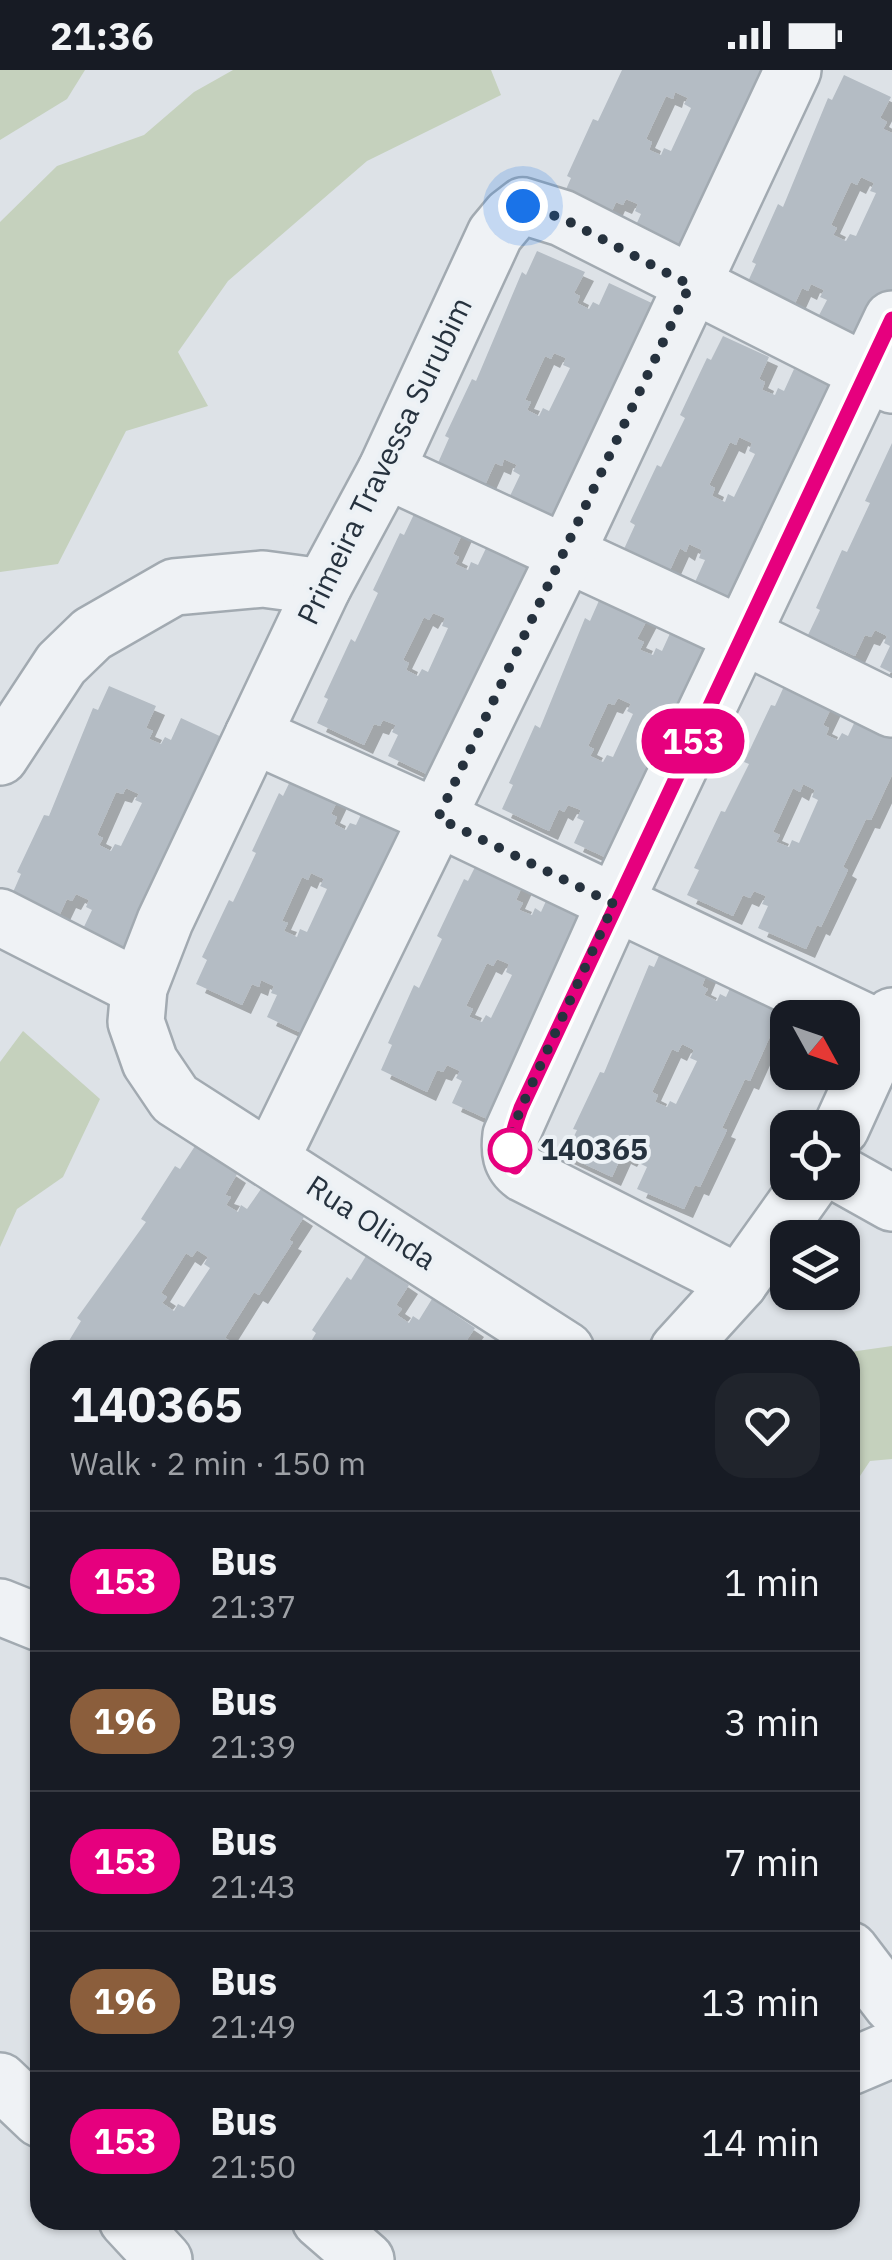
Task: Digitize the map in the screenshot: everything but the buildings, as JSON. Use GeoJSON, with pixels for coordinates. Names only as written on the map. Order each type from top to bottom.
{"type":"FeatureCollection","features":[{"type":"Feature","properties":{"kind":"street"},"geometry":{"type":"LineString","coordinates":[[271,1158],[566,552],[793,70]]}},
{"type":"Feature","properties":{"kind":"street","name":"Primeira Travessa Surubim"},"geometry":{"type":"LineString","coordinates":[[175,1099],[150,1062],[136,1022],[139,988],[165,921],[322,587],[386,470],[496,234],[510,216],[523,206],[562,218],[879,380]]}},
{"type":"Feature","properties":{"kind":"street"},"geometry":{"type":"LineString","coordinates":[[740,1283],[548,1188],[515,1167],[511,1135],[614,904],[744,636],[879,380],[892,319]]}},
{"type":"Feature","properties":{"kind":"street"},"geometry":{"type":"LineString","coordinates":[[386,470],[892,709]]}},
{"type":"Feature","properties":{"kind":"street"},"geometry":{"type":"LineString","coordinates":[[0,757],[62,664],[92,634],[174,587],[262,579],[322,587]]}},
{"type":"Feature","properties":{"kind":"street"},"geometry":{"type":"LineString","coordinates":[[252,735],[438,818],[614,904],[889,1024],[849,1110]]}},
{"type":"Feature","properties":{"kind":"street"},"geometry":{"type":"LineString","coordinates":[[0,917],[139,988]]}},
{"type":"Feature","properties":{"kind":"street","name":"Rua Olinda"},"geometry":{"type":"LineString","coordinates":[[175,1099],[551,1340]]}},
{"type":"Feature","properties":{"kind":"street"},"geometry":{"type":"LineString","coordinates":[[860,1185],[892,1203]]}},
{"type":"Feature","properties":{"kind":"street"},"geometry":{"type":"LineString","coordinates":[[687,1340],[740,1283],[798,1200]]}},
{"type":"Feature","properties":{"kind":"street"},"geometry":{"type":"LineString","coordinates":[[0,1607],[30,1620]]}},
{"type":"Feature","properties":{"kind":"street"},"geometry":{"type":"LineString","coordinates":[[860,1963],[892,2005]]}},
{"type":"Feature","properties":{"kind":"street"},"geometry":{"type":"LineString","coordinates":[[860,2062],[892,2048]]}},
{"type":"Feature","properties":{"kind":"street"},"geometry":{"type":"LineString","coordinates":[[0,2081],[30,2110]]}},
{"type":"Feature","properties":{"kind":"street"},"geometry":{"type":"LineString","coordinates":[[136,2230],[164,2260]]}},
{"type":"Feature","properties":{"kind":"street"},"geometry":{"type":"LineString","coordinates":[[332,2230],[366,2260]]}},
{"type":"Feature","properties":{"kind":"green space"},"geometry":{"type":"Polygon","coordinates":[[[0,70],[85,70],[67,99],[0,140],[0,70]]]}},
{"type":"Feature","properties":{"kind":"green space"},"geometry":{"type":"Polygon","coordinates":[[[233,70],[491,70],[501,95],[367,161],[228,281],[178,352],[208,406],[126,431],[58,564],[0,572],[0,222],[57,166],[144,135],[194,92],[233,70]]]}},
{"type":"Feature","properties":{"kind":"green space"},"geometry":{"type":"Polygon","coordinates":[[[23,1031],[100,1099],[63,1177],[17,1209],[0,1247],[0,1062],[23,1031]]]}},
{"type":"Feature","properties":{"kind":"green space"},"geometry":{"type":"Polygon","coordinates":[[[892,1346],[892,1459],[870,1461],[860,1476],[860,1351],[892,1346]]]}},
{"type":"Feature","properties":{"kind":"bus line","name":"153"},"geometry":{"type":"LineString","coordinates":[[515,1167],[511,1135],[521,1108],[892,319]]}},
{"type":"Feature","properties":{"kind":"place","name":"140365"},"geometry":{"type":"Point","coordinates":[510,1150]}},
{"type":"Feature","properties":{"kind":"route"},"geometry":{"type":"LineString","coordinates":[[510,1150],[521,1108],[614,904],[438,818],[690,285],[562,218],[523,206]]}}]}
